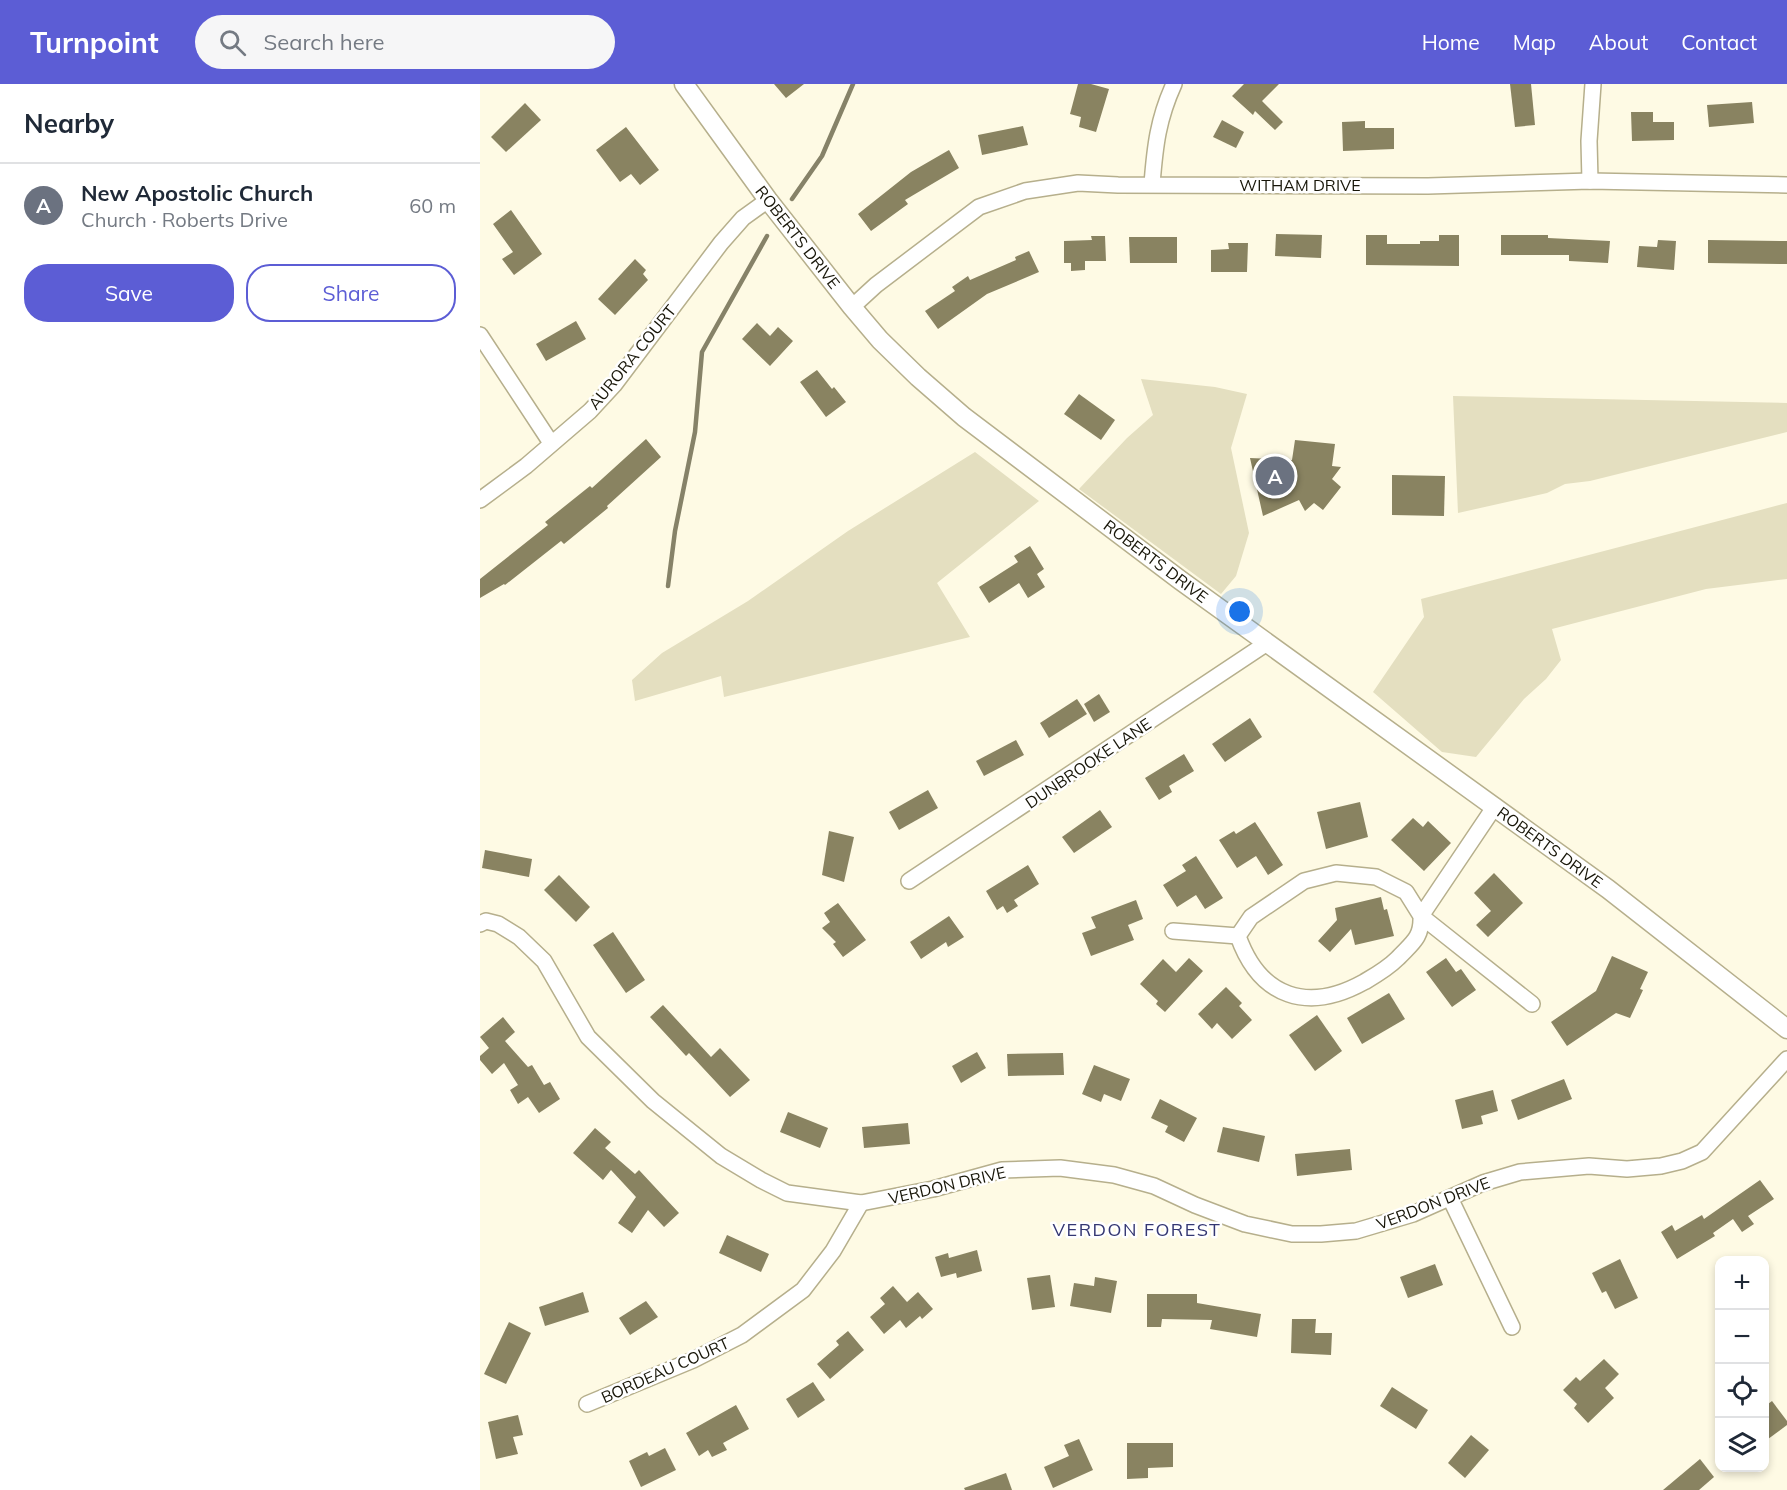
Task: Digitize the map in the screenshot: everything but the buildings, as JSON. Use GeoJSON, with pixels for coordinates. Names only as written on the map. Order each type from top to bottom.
{"type":"FeatureCollection","features":[{"type":"Feature","properties":{"kind":"street","name":"ROBERTS DRIVE"},"geometry":{"type":"LineString","coordinates":[[684,84],[768,200],[852,307],[880,340],[964,417],[1267,643],[1608,890],[1787,1029]]}},
{"type":"Feature","properties":{"kind":"street"},"geometry":{"type":"LineString","coordinates":[[1152,184],[1156,138],[1174,84]]}},
{"type":"Feature","properties":{"kind":"street"},"geometry":{"type":"LineString","coordinates":[[1590,181],[1589,141],[1593,84]]}},
{"type":"Feature","properties":{"kind":"street","name":"WITHAM DRIVE"},"geometry":{"type":"LineString","coordinates":[[852,307],[876,285],[979,207],[1025,191],[1078,183],[1428,186],[1590,181],[1787,185]]}},
{"type":"Feature","properties":{"kind":"street","name":"AURORA COURT"},"geometry":{"type":"LineString","coordinates":[[480,500],[526,466],[590,411],[614,385],[721,243],[743,218],[768,200]]}},
{"type":"Feature","properties":{"kind":"street"},"geometry":{"type":"LineString","coordinates":[[480,335],[551,443]]}},
{"type":"Feature","properties":{"kind":"street","name":"DUNBROOKE LANE"},"geometry":{"type":"LineString","coordinates":[[909,882],[1267,643]]}},
{"type":"Feature","properties":{"kind":"street"},"geometry":{"type":"LineString","coordinates":[[1238,936],[1244,954],[1260,976],[1276,989],[1296,996],[1323,998],[1351,989],[1387,969],[1413,943],[1422,929],[1421,916],[1495,806]]}},
{"type":"Feature","properties":{"kind":"street"},"geometry":{"type":"LineString","coordinates":[[1238,936],[1251,917],[1304,881],[1336,873],[1376,877],[1406,892],[1421,916],[1532,1004]]}},
{"type":"Feature","properties":{"kind":"street","name":"VERDON DRIVE"},"geometry":{"type":"LineString","coordinates":[[480,924],[486,921],[498,924],[519,937],[544,961],[588,1037],[653,1101],[720,1156],[787,1193],[861,1203],[933,1189],[1002,1170],[1060,1168],[1114,1175],[1154,1186],[1245,1224],[1293,1234],[1356,1231],[1413,1214],[1483,1183],[1520,1172],[1589,1166],[1627,1169],[1661,1166],[1682,1161],[1702,1152],[1787,1059]]}},
{"type":"Feature","properties":{"kind":"street"},"geometry":{"type":"LineString","coordinates":[[1173,931],[1238,936]]}},
{"type":"Feature","properties":{"kind":"street"},"geometry":{"type":"LineString","coordinates":[[1450,1198],[1512,1327]]}},
{"type":"Feature","properties":{"kind":"street","name":"BORDEAU COURT"},"geometry":{"type":"LineString","coordinates":[[586,1404],[693,1360],[742,1335],[803,1290],[833,1251],[861,1203]]}},
{"type":"Feature","properties":{"kind":"shaded area"},"geometry":{"type":"Polygon","coordinates":[[[1141,379],[1215,387],[1247,394],[1231,448],[1249,533],[1236,576],[1221,594],[1079,489],[1127,438],[1153,415],[1141,379]]]}},
{"type":"Feature","properties":{"kind":"shaded area"},"geometry":{"type":"Polygon","coordinates":[[[1453,396],[1787,403],[1787,432],[1590,481],[1565,484],[1547,493],[1458,513],[1453,396]]]}},
{"type":"Feature","properties":{"kind":"shaded area"},"geometry":{"type":"Polygon","coordinates":[[[975,452],[1039,501],[937,583],[970,637],[724,697],[721,676],[635,701],[632,680],[662,653],[748,601],[848,531],[975,452]]]}},
{"type":"Feature","properties":{"kind":"shaded area"},"geometry":{"type":"Polygon","coordinates":[[[1787,503],[1787,579],[1706,589],[1552,629],[1561,660],[1546,679],[1524,699],[1476,757],[1442,752],[1373,692],[1424,617],[1421,599],[1787,503]]]}},
{"type":"Feature","properties":{"kind":"waterway"},"geometry":{"type":"LineString","coordinates":[[792,199],[822,156],[853,84]]}},
{"type":"Feature","properties":{"kind":"waterway"},"geometry":{"type":"LineString","coordinates":[[668,586],[675,531],[695,432],[702,352],[767,236]]}},
{"type":"Feature","properties":{"kind":"place","name":"New Apostolic Church"},"geometry":{"type":"Point","coordinates":[1275,476]}},
{"type":"Feature","properties":{"kind":"district","name":"VERDON FOREST"},"geometry":{"type":"Point","coordinates":[1137,1229]}}]}
